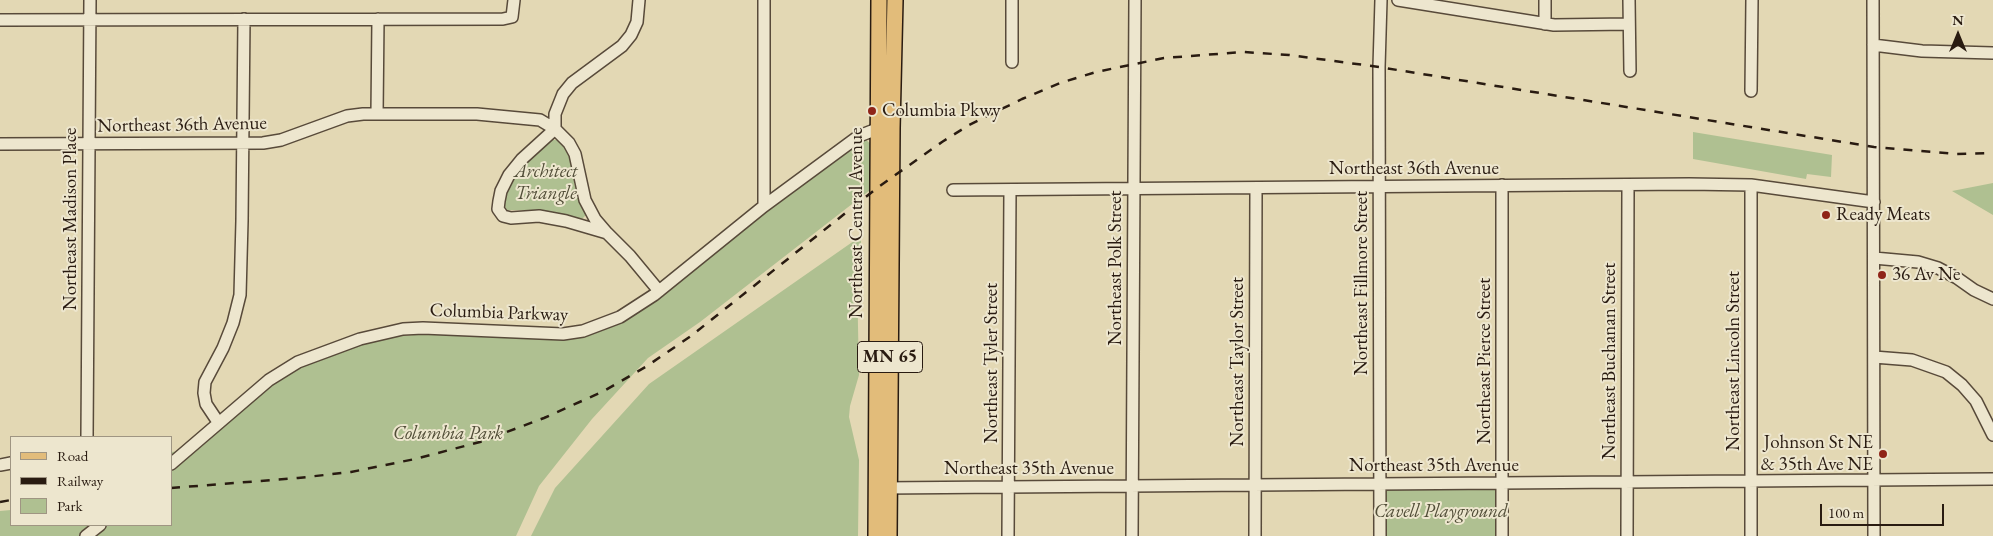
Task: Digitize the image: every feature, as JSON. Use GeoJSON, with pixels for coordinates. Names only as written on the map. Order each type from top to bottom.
{"type":"FeatureCollection","features":[{"type":"Feature","properties":{"kind":"main road","name":"Northeast Central Avenue"},"geometry":{"type":"LineString","coordinates":[[879,0],[885,128],[883,488],[889,536]]}},
{"type":"Feature","properties":{"kind":"main road","name":"Northeast Central Avenue"},"geometry":{"type":"LineString","coordinates":[[885,128],[895,0]]}},
{"type":"Feature","properties":{"kind":"main road","name":"Northeast Central Avenue"},"geometry":{"type":"LineString","coordinates":[[876,536],[883,488]]}},
{"type":"Feature","properties":{"kind":"street","name":"Northeast Madison Place"},"geometry":{"type":"LineString","coordinates":[[87,436],[90,0]]}},
{"type":"Feature","properties":{"kind":"street"},"geometry":{"type":"LineString","coordinates":[[0,20],[502,19],[512,16],[514,0]]}},
{"type":"Feature","properties":{"kind":"street"},"geometry":{"type":"LineString","coordinates":[[639,0],[637,22],[631,36],[622,46],[572,83],[563,94],[555,114],[555,129],[569,143],[575,154],[585,200],[595,219],[607,234],[630,256],[659,291]]}},
{"type":"Feature","properties":{"kind":"street"},"geometry":{"type":"LineString","coordinates":[[764,0],[764,206]]}},
{"type":"Feature","properties":{"kind":"street"},"geometry":{"type":"LineString","coordinates":[[1012,0],[1012,62]]}},
{"type":"Feature","properties":{"kind":"street","name":"Northeast Polk Street"},"geometry":{"type":"LineString","coordinates":[[1132,536],[1135,0]]}},
{"type":"Feature","properties":{"kind":"street","name":"Northeast Fillmore Street"},"geometry":{"type":"LineString","coordinates":[[1380,536],[1381,0]]}},
{"type":"Feature","properties":{"kind":"street"},"geometry":{"type":"LineString","coordinates":[[1398,0],[1465,6],[1545,24],[1629,24]]}},
{"type":"Feature","properties":{"kind":"street"},"geometry":{"type":"LineString","coordinates":[[1545,0],[1545,24]]}},
{"type":"Feature","properties":{"kind":"street"},"geometry":{"type":"LineString","coordinates":[[1629,0],[1630,71]]}},
{"type":"Feature","properties":{"kind":"street"},"geometry":{"type":"LineString","coordinates":[[1751,91],[1752,0]]}},
{"type":"Feature","properties":{"kind":"street"},"geometry":{"type":"LineString","coordinates":[[1873,0],[1874,536]]}},
{"type":"Feature","properties":{"kind":"street"},"geometry":{"type":"LineString","coordinates":[[218,422],[206,404],[204,393],[205,382],[223,348],[233,323],[240,295],[244,19]]}},
{"type":"Feature","properties":{"kind":"street"},"geometry":{"type":"LineString","coordinates":[[377,114],[378,19]]}},
{"type":"Feature","properties":{"kind":"street"},"geometry":{"type":"LineString","coordinates":[[1874,45],[1922,51],[1993,53]]}},
{"type":"Feature","properties":{"kind":"street","name":"Northeast 36th Avenue"},"geometry":{"type":"LineString","coordinates":[[0,144],[263,143],[282,140],[347,116],[377,114],[476,114],[540,120],[555,129]]}},
{"type":"Feature","properties":{"kind":"street","name":"Columbia Parkway"},"geometry":{"type":"LineString","coordinates":[[172,463],[269,380],[298,362],[360,339],[403,329],[423,328],[563,334],[584,331],[620,317],[659,291],[764,206],[859,136],[885,128]]}},
{"type":"Feature","properties":{"kind":"street"},"geometry":{"type":"LineString","coordinates":[[555,129],[522,159],[509,175],[501,191],[498,209],[502,216],[511,218],[539,216],[566,221],[607,234]]}},
{"type":"Feature","properties":{"kind":"street","name":"Northeast 36th Avenue"},"geometry":{"type":"LineString","coordinates":[[953,190],[1134,190],[1502,185],[1628,186],[1689,184],[1751,185],[1874,202]]}},
{"type":"Feature","properties":{"kind":"street","name":"Northeast Pierce Street"},"geometry":{"type":"LineString","coordinates":[[1502,185],[1502,536]]}},
{"type":"Feature","properties":{"kind":"street","name":"Northeast Lincoln Street"},"geometry":{"type":"LineString","coordinates":[[1751,185],[1751,536]]}},
{"type":"Feature","properties":{"kind":"street","name":"Northeast Buchanan Street"},"geometry":{"type":"LineString","coordinates":[[1627,536],[1628,186]]}},
{"type":"Feature","properties":{"kind":"street","name":"Northeast Taylor Street"},"geometry":{"type":"LineString","coordinates":[[1255,536],[1256,188]]}},
{"type":"Feature","properties":{"kind":"street","name":"Northeast Tyler Street"},"geometry":{"type":"LineString","coordinates":[[1008,536],[1010,190]]}},
{"type":"Feature","properties":{"kind":"street"},"geometry":{"type":"LineString","coordinates":[[1874,258],[1918,262],[1938,268],[1993,299]]}},
{"type":"Feature","properties":{"kind":"street"},"geometry":{"type":"LineString","coordinates":[[1874,357],[1912,360],[1946,372],[1962,385],[1976,401],[1993,435]]}},
{"type":"Feature","properties":{"kind":"street"},"geometry":{"type":"LineString","coordinates":[[172,449],[188,448]]}},
{"type":"Feature","properties":{"kind":"street","name":"Northeast 35th Avenue"},"geometry":{"type":"LineString","coordinates":[[883,488],[1993,479]]}},
{"type":"Feature","properties":{"kind":"street"},"geometry":{"type":"LineString","coordinates":[[86,536],[99,526]]}},
{"type":"Feature","properties":{"kind":"green space"},"geometry":{"type":"Polygon","coordinates":[[[1693,132],[1832,155],[1831,177],[1807,174],[1806,179],[1693,159],[1693,132]]]}},
{"type":"Feature","properties":{"kind":"green space","name":"Columbia Park"},"geometry":{"type":"Polygon","coordinates":[[[865,139],[873,146],[874,187],[700,322],[648,358],[592,419],[539,486],[516,536],[0,536],[0,511],[10,510],[10,526],[172,526],[172,452],[199,449],[265,390],[287,375],[312,362],[372,341],[447,332],[594,332],[615,325],[646,306],[856,142],[865,139]]]}},
{"type":"Feature","properties":{"kind":"green space","name":"Architect Triangle"},"geometry":{"type":"Polygon","coordinates":[[[553,140],[561,140],[572,155],[574,183],[578,197],[586,211],[586,215],[582,219],[537,210],[507,210],[503,204],[510,182],[521,167],[553,140]]]}},
{"type":"Feature","properties":{"kind":"green space"},"geometry":{"type":"Polygon","coordinates":[[[1993,183],[1993,215],[1952,191],[1993,183]]]}},
{"type":"Feature","properties":{"kind":"green space"},"geometry":{"type":"Polygon","coordinates":[[[861,236],[857,278],[859,375],[850,406],[849,417],[859,460],[858,536],[531,536],[555,488],[649,384],[861,236]]]}},
{"type":"Feature","properties":{"kind":"green space","name":"Cavell Playground"},"geometry":{"type":"Polygon","coordinates":[[[1388,489],[1495,489],[1497,494],[1497,536],[1385,536],[1385,491],[1388,489]]]}},
{"type":"Feature","properties":{"kind":"railway"},"geometry":{"type":"LineString","coordinates":[[172,488],[351,472],[415,459],[480,442],[544,418],[604,391],[647,366],[691,336],[877,188],[969,125],[1060,83],[1096,72],[1164,58],[1243,52],[1289,55],[1379,67],[1874,147],[1956,154],[1993,153]]}},
{"type":"Feature","properties":{"kind":"railway"},"geometry":{"type":"LineString","coordinates":[[0,502],[10,500]]}},
{"type":"Feature","properties":{"kind":"place","name":"Columbia Pkwy"},"geometry":{"type":"Point","coordinates":[872,111]}},
{"type":"Feature","properties":{"kind":"place","name":"Ready Meats"},"geometry":{"type":"Point","coordinates":[1826,215]}},
{"type":"Feature","properties":{"kind":"place","name":"36 Av Ne"},"geometry":{"type":"Point","coordinates":[1882,275]}},
{"type":"Feature","properties":{"kind":"place","name":"Johnson St NE & 35th Ave NE"},"geometry":{"type":"Point","coordinates":[1883,454]}}]}
